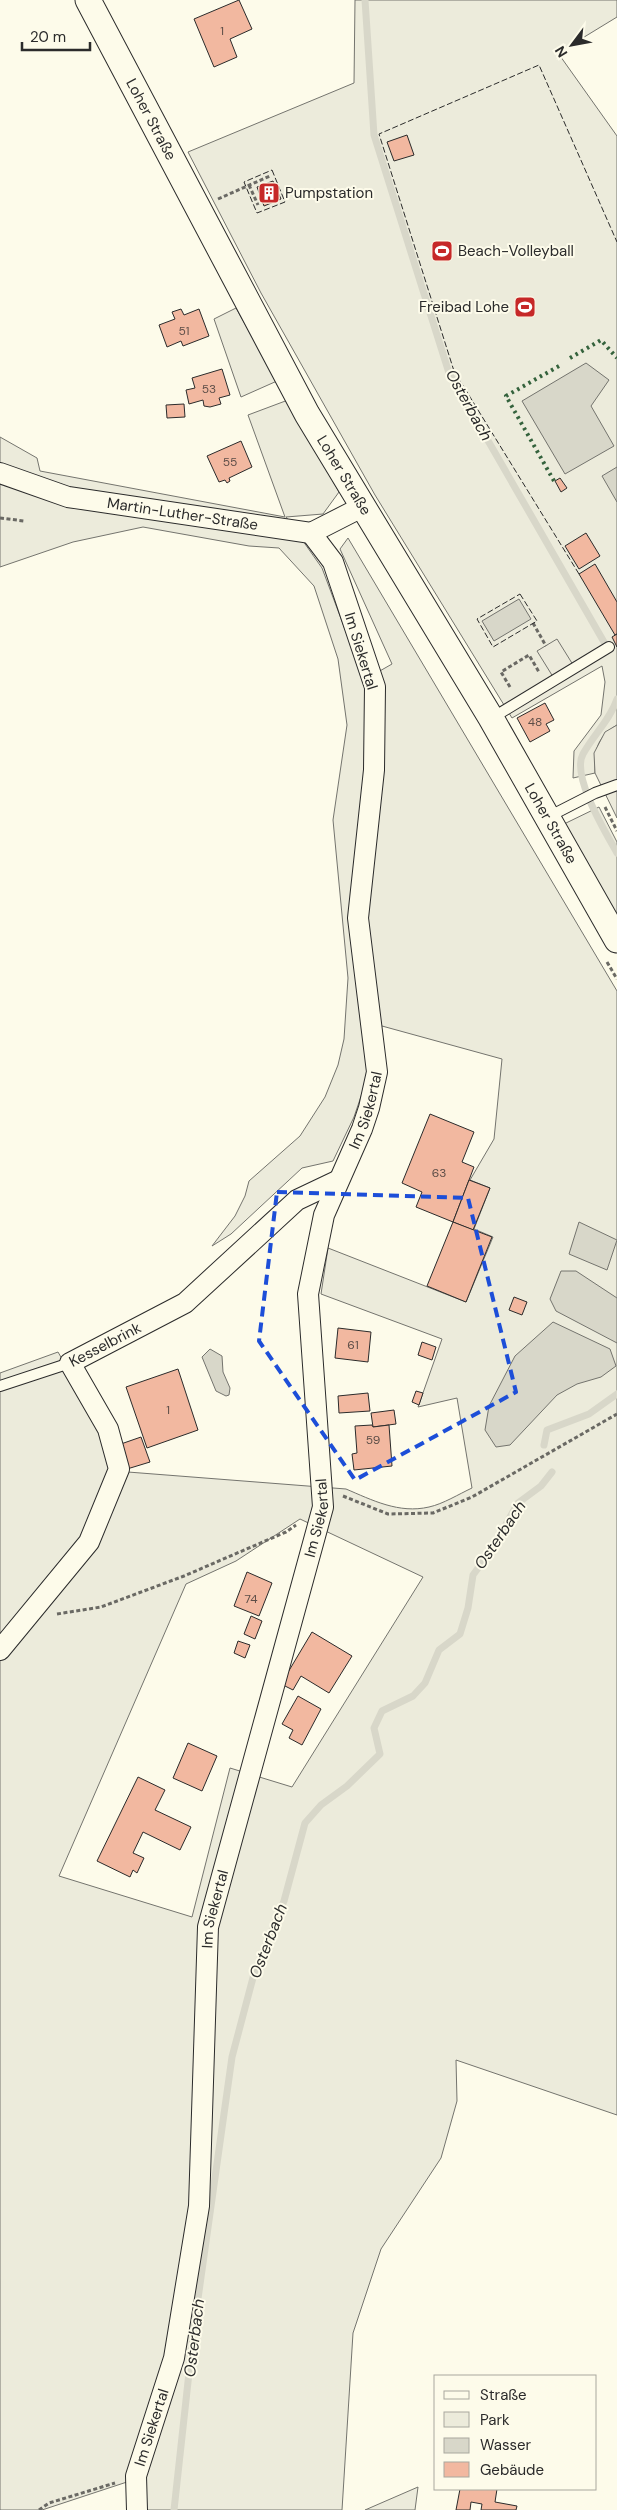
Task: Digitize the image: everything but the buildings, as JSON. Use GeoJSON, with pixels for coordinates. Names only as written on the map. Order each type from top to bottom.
{"type":"FeatureCollection","features":[{"type":"Feature","properties":{"kind":"street","name":"Loher Straße"},"geometry":{"type":"LineString","coordinates":[[88,0],[291,386],[362,507],[491,718],[617,940]]}},
{"type":"Feature","properties":{"kind":"street","name":"Martin-Luther-Straße"},"geometry":{"type":"LineString","coordinates":[[0,473],[68,497],[311,533]]}},
{"type":"Feature","properties":{"kind":"street"},"geometry":{"type":"LineString","coordinates":[[311,533],[362,507]]}},
{"type":"Feature","properties":{"kind":"street","name":"Im Siekertal"},"geometry":{"type":"LineString","coordinates":[[137,2510],[136,2476],[174,2358],[200,2206],[208,1928],[323,1507],[308,1294],[324,1214],[370,1108],[377,1072],[358,918],[374,770],[375,687],[333,562],[311,533]]}},
{"type":"Feature","properties":{"kind":"street","name":"Kesselbrink"},"geometry":{"type":"LineString","coordinates":[[0,1650],[89,1542],[119,1469],[108,1429],[70,1362],[185,1303],[297,1200],[337,1181]]}},
{"type":"Feature","properties":{"kind":"lane"},"geometry":{"type":"LineString","coordinates":[[491,718],[609,647]]}},
{"type":"Feature","properties":{"kind":"lane"},"geometry":{"type":"LineString","coordinates":[[548,817],[582,799],[617,785]]}},
{"type":"Feature","properties":{"kind":"lane"},"geometry":{"type":"LineString","coordinates":[[0,1386],[70,1362]]}},
{"type":"Feature","properties":{"kind":"path"},"geometry":{"type":"LineString","coordinates":[[197,208],[270,176]]}},
{"type":"Feature","properties":{"kind":"path"},"geometry":{"type":"LineString","coordinates":[[249,185],[258,205]]}},
{"type":"Feature","properties":{"kind":"path"},"geometry":{"type":"LineString","coordinates":[[0,518],[24,520]]}},
{"type":"Feature","properties":{"kind":"path"},"geometry":{"type":"LineString","coordinates":[[533,623],[546,646]]}},
{"type":"Feature","properties":{"kind":"path"},"geometry":{"type":"LineString","coordinates":[[519,701],[501,672],[522,659],[529,655],[547,684]]}},
{"type":"Feature","properties":{"kind":"path"},"geometry":{"type":"LineString","coordinates":[[39,2510],[49,2503],[91,2492],[136,2476]]}},
{"type":"Feature","properties":{"kind":"highlighted area"},"geometry":{"type":"Polygon","coordinates":[[[277,1192],[468,1198],[516,1392],[355,1480],[259,1341],[277,1192]]]}},
{"type":"Feature","properties":{"kind":"green space"},"geometry":{"type":"Polygon","coordinates":[[[355,0],[617,0],[617,17],[558,53],[617,136],[617,725],[605,734],[598,745],[595,757],[595,773],[573,778],[574,751],[601,715],[605,682],[602,666],[512,718],[375,495],[261,293],[188,152],[354,83],[355,0]]]}},
{"type":"Feature","properties":{"kind":"green space"},"geometry":{"type":"Polygon","coordinates":[[[236,308],[277,381],[241,397],[214,319],[236,308]]]}},
{"type":"Feature","properties":{"kind":"green space"},"geometry":{"type":"Polygon","coordinates":[[[288,400],[339,492],[323,514],[286,517],[322,568],[364,680],[392,664],[340,549],[348,538],[617,991],[617,2115],[456,2060],[457,2101],[441,2158],[381,2249],[353,2333],[342,2510],[133,2510],[133,2480],[42,2510],[0,2510],[0,1373],[58,1352],[104,1432],[115,1471],[346,1489],[386,1505],[407,1509],[434,1506],[472,1488],[457,1398],[418,1407],[442,1339],[321,1294],[328,1248],[466,1302],[493,1237],[474,1229],[490,1188],[470,1180],[494,1139],[502,1059],[382,1026],[368,1040],[369,1073],[354,1117],[333,1161],[302,1168],[231,1234],[212,1246],[235,1216],[245,1196],[249,1181],[300,1136],[325,1097],[338,1065],[344,1039],[348,978],[333,820],[347,725],[338,659],[314,586],[279,548],[249,546],[143,527],[73,542],[0,567],[0,437],[37,458],[40,471],[285,517],[248,415],[288,400]],[[300,1519],[236,1561],[186,1584],[59,1876],[192,1917],[230,1768],[292,1787],[423,1577],[300,1519]]]}},
{"type":"Feature","properties":{"kind":"green space"},"geometry":{"type":"Polygon","coordinates":[[[599,807],[617,842],[617,915],[564,824],[599,807]]]}},
{"type":"Feature","properties":{"kind":"green space"},"geometry":{"type":"Polygon","coordinates":[[[418,2487],[415,2510],[365,2510],[418,2487]]]}},
{"type":"Feature","properties":{"kind":"shaded area"},"geometry":{"type":"Polygon","coordinates":[[[557,639],[575,668],[555,680],[537,651],[557,639]]]}},
{"type":"Feature","properties":{"kind":"shaded area"},"geometry":{"type":"Polygon","coordinates":[[[617,725],[617,818],[595,773],[594,753],[605,732],[617,725]]]}},
{"type":"Feature","properties":{"kind":"water"},"geometry":{"type":"Polygon","coordinates":[[[586,363],[609,380],[591,406],[614,446],[565,474],[522,401],[586,363]]]}},
{"type":"Feature","properties":{"kind":"water"},"geometry":{"type":"Polygon","coordinates":[[[617,467],[617,502],[602,476],[617,467]]]}},
{"type":"Feature","properties":{"kind":"water"},"geometry":{"type":"Polygon","coordinates":[[[519,599],[531,619],[494,641],[482,621],[519,599]]]}},
{"type":"Feature","properties":{"kind":"water"},"geometry":{"type":"Polygon","coordinates":[[[579,1222],[617,1240],[607,1270],[569,1254],[579,1222]]]}},
{"type":"Feature","properties":{"kind":"water"},"geometry":{"type":"Polygon","coordinates":[[[561,1271],[576,1271],[617,1298],[617,1343],[556,1311],[550,1299],[561,1271]]]}},
{"type":"Feature","properties":{"kind":"water"},"geometry":{"type":"Polygon","coordinates":[[[553,1322],[610,1349],[616,1366],[601,1377],[577,1384],[557,1395],[510,1445],[496,1447],[485,1430],[489,1406],[515,1356],[553,1322]]]}},
{"type":"Feature","properties":{"kind":"water"},"geometry":{"type":"Polygon","coordinates":[[[210,1349],[222,1356],[223,1372],[230,1388],[229,1395],[226,1396],[216,1391],[202,1357],[210,1349]]]}},
{"type":"Feature","properties":{"kind":"waterway","name":"Osterbach"},"geometry":{"type":"LineString","coordinates":[[365,0],[374,135],[449,373],[604,642]]}},
{"type":"Feature","properties":{"kind":"waterway","name":"Osterbach"},"geometry":{"type":"LineString","coordinates":[[617,699],[610,714],[583,754],[581,764],[582,776],[591,804],[617,853]]}},
{"type":"Feature","properties":{"kind":"waterway","name":"Osterbach"},"geometry":{"type":"LineString","coordinates":[[544,1445],[547,1430],[589,1414],[617,1394]]}},
{"type":"Feature","properties":{"kind":"waterway","name":"Osterbach"},"geometry":{"type":"LineString","coordinates":[[174,2510],[194,2327],[232,2057],[254,1974],[284,1901],[305,1823],[321,1805],[347,1786],[380,1754],[374,1728],[382,1711],[413,1696],[425,1683],[439,1650],[460,1634],[468,1608],[473,1575],[492,1549],[518,1503],[541,1486],[552,1472]]}},
{"type":"Feature","properties":{"kind":"hedge"},"geometry":{"type":"LineString","coordinates":[[570,358],[601,340],[617,358]]}},
{"type":"Feature","properties":{"kind":"hedge"},"geometry":{"type":"LineString","coordinates":[[554,481],[506,396],[559,366]]}},
{"type":"Feature","properties":{"kind":"fence"},"geometry":{"type":"LineString","coordinates":[[579,574],[454,371],[379,134],[539,65],[617,242]]}},
{"type":"Feature","properties":{"kind":"fence"},"geometry":{"type":"LineString","coordinates":[[272,170],[285,202],[257,213],[244,182],[272,170]]}},
{"type":"Feature","properties":{"kind":"fence"},"geometry":{"type":"LineString","coordinates":[[520,594],[537,621],[493,647],[477,619],[520,594]]}},
{"type":"Feature","properties":{"kind":"place","name":"Pumpstation"},"geometry":{"type":"Point","coordinates":[269,193]}},
{"type":"Feature","properties":{"kind":"place","name":"Beach-Volleyball"},"geometry":{"type":"Point","coordinates":[442,251]}},
{"type":"Feature","properties":{"kind":"place","name":"Freibad Lohe"},"geometry":{"type":"Point","coordinates":[525,307]}}]}
